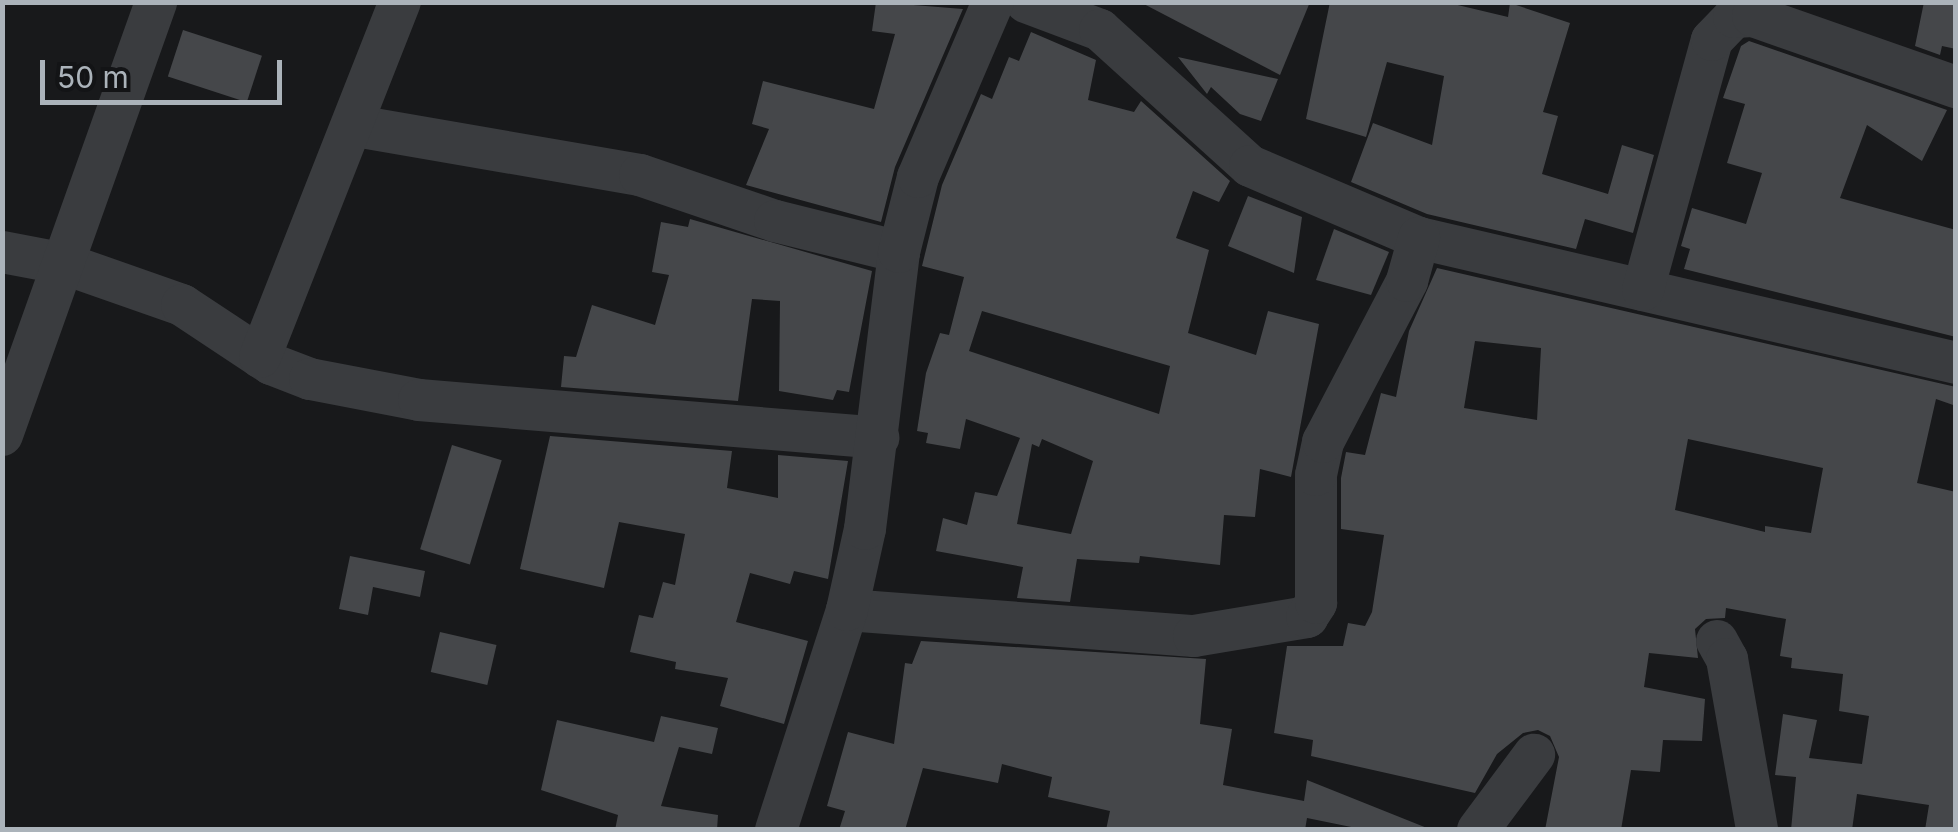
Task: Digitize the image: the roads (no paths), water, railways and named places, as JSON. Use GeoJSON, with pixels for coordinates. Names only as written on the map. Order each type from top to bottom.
{"type":"FeatureCollection","features":[{"type":"Feature","properties":{"kind":"street"},"geometry":{"type":"LineString","coordinates":[[2,435],[156,2]]}},
{"type":"Feature","properties":{"kind":"street"},"geometry":{"type":"LineString","coordinates":[[260,357],[356,126],[400,2]]}},
{"type":"Feature","properties":{"kind":"street"},"geometry":{"type":"LineString","coordinates":[[776,830],[848,610],[878,438],[899,252],[934,131],[993,2]]}},
{"type":"Feature","properties":{"kind":"street"},"geometry":{"type":"LineString","coordinates":[[1026,2],[1100,30],[1250,166],[1419,238],[1509,264],[1644,290],[1956,363]]}},
{"type":"Feature","properties":{"kind":"street"},"geometry":{"type":"LineString","coordinates":[[1644,290],[1712,40],[1734,17],[1753,16],[1956,88]]}},
{"type":"Feature","properties":{"kind":"street"},"geometry":{"type":"LineString","coordinates":[[356,126],[640,175],[774,220],[899,252]]}},
{"type":"Feature","properties":{"kind":"street"},"geometry":{"type":"LineString","coordinates":[[848,610],[1194,636],[1307,617],[1316,603],[1316,474],[1323,442],[1407,281],[1419,238]]}},
{"type":"Feature","properties":{"kind":"street"},"geometry":{"type":"LineString","coordinates":[[2,252],[65,264],[182,305],[260,357],[310,379],[419,400],[878,438]]}},
{"type":"Feature","properties":{"kind":"street"},"geometry":{"type":"LineString","coordinates":[[1717,641],[1728,659],[1757,830]]}},
{"type":"Feature","properties":{"kind":"street"},"geometry":{"type":"LineString","coordinates":[[1478,830],[1534,755]]}}]}
